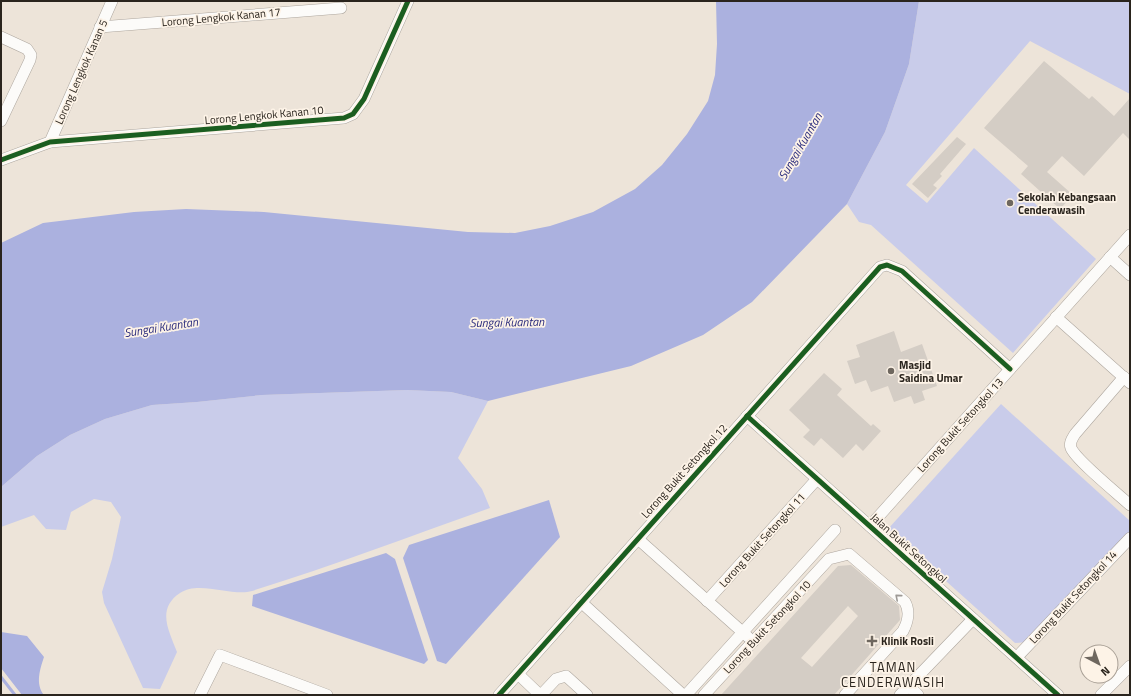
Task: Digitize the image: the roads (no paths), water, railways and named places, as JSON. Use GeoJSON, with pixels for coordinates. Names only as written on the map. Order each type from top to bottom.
{"type":"FeatureCollection","features":[{"type":"Feature","properties":{"kind":"street","name":"Lorong Lengkok Kanan 5"},"geometry":{"type":"LineString","coordinates":[[50,142],[112,1]]}},
{"type":"Feature","properties":{"kind":"street","name":"Lorong Lengkok Kanan 10"},"geometry":{"type":"LineString","coordinates":[[1,160],[50,142],[344,118],[353,114],[364,99],[408,1]]}},
{"type":"Feature","properties":{"kind":"street","name":"Lorong Lengkok Kanan 17"},"geometry":{"type":"LineString","coordinates":[[100,27],[288,6],[341,8]]}},
{"type":"Feature","properties":{"kind":"street"},"geometry":{"type":"LineString","coordinates":[[1,37],[27,50],[31,55],[1,121]]}},
{"type":"Feature","properties":{"kind":"street","name":"Lorong Bukit Setongkol 13"},"geometry":{"type":"LineString","coordinates":[[870,526],[1130,235]]}},
{"type":"Feature","properties":{"kind":"street"},"geometry":{"type":"LineString","coordinates":[[1110,257],[1130,275]]}},
{"type":"Feature","properties":{"kind":"street","name":"Lorong Bukit Setongkol 12"},"geometry":{"type":"LineString","coordinates":[[499,695],[870,276],[880,267],[887,265],[902,271],[1010,369]]}},
{"type":"Feature","properties":{"kind":"street"},"geometry":{"type":"LineString","coordinates":[[1056,318],[1127,380],[1075,434],[1071,441],[1070,447],[1078,458],[1130,505]]}},
{"type":"Feature","properties":{"kind":"street","name":"Jalan Bukit Setongkol"},"geometry":{"type":"LineString","coordinates":[[747,416],[1058,695]]}},
{"type":"Feature","properties":{"kind":"street","name":"Lorong Bukit Setongkol 11"},"geometry":{"type":"LineString","coordinates":[[707,601],[817,479]]}},
{"type":"Feature","properties":{"kind":"street"},"geometry":{"type":"LineString","coordinates":[[582,602],[685,695],[835,530]]}},
{"type":"Feature","properties":{"kind":"street","name":"Lorong Bukit Setongkol 14"},"geometry":{"type":"LineString","coordinates":[[1017,657],[1130,538]]}},
{"type":"Feature","properties":{"kind":"street"},"geometry":{"type":"LineString","coordinates":[[638,539],[753,641]]}},
{"type":"Feature","properties":{"kind":"street","name":"Lorong Bukit Setongkol 10"},"geometry":{"type":"LineString","coordinates":[[704,695],[829,559],[849,554],[905,602],[908,608],[907,625],[903,631],[845,695]]}},
{"type":"Feature","properties":{"kind":"street"},"geometry":{"type":"LineString","coordinates":[[900,695],[972,619]]}},
{"type":"Feature","properties":{"kind":"street"},"geometry":{"type":"LineString","coordinates":[[200,695],[220,655],[327,695]]}},
{"type":"Feature","properties":{"kind":"street"},"geometry":{"type":"LineString","coordinates":[[1101,695],[1130,666]]}},
{"type":"Feature","properties":{"kind":"street"},"geometry":{"type":"LineString","coordinates":[[518,674],[541,695],[556,679],[566,676],[587,695]]}},
{"type":"Feature","properties":{"kind":"street"},"geometry":{"type":"LineString","coordinates":[[909,686],[918,695]]}},
{"type":"Feature","properties":{"kind":"water","name":"Sungai Kuantan"},"geometry":{"type":"Polygon","coordinates":[[[716,1],[919,1],[909,64],[885,132],[847,204],[752,302],[703,335],[631,366],[488,401],[451,392],[407,390],[262,395],[152,405],[105,419],[70,435],[37,456],[1,487],[1,243],[43,223],[134,212],[186,209],[264,212],[468,232],[515,233],[550,226],[593,212],[635,189],[662,165],[687,134],[708,101],[715,75],[717,44],[716,1]]]}},
{"type":"Feature","properties":{"kind":"water"},"geometry":{"type":"Polygon","coordinates":[[[549,500],[560,537],[446,664],[437,661],[403,558],[409,545],[549,500]]]}},
{"type":"Feature","properties":{"kind":"water"},"geometry":{"type":"Polygon","coordinates":[[[386,553],[395,559],[428,660],[424,664],[252,606],[253,595],[386,553]]]}},
{"type":"Feature","properties":{"kind":"water"},"geometry":{"type":"Polygon","coordinates":[[[1,632],[27,636],[44,657],[39,681],[41,691],[44,695],[22,695],[1,668],[1,632]]]}},
{"type":"Feature","properties":{"kind":"waterway"},"geometry":{"type":"LineString","coordinates":[[1,677],[15,695]]}},
{"type":"Feature","properties":{"kind":"place","name":"Sekolah Kebangsaan Cenderawasih"},"geometry":{"type":"Point","coordinates":[1010,203]}},
{"type":"Feature","properties":{"kind":"place","name":"Masjid Saidina Umar"},"geometry":{"type":"Point","coordinates":[891,371]}},
{"type":"Feature","properties":{"kind":"place","name":"Klinik Rosli"},"geometry":{"type":"Point","coordinates":[872,641]}},
{"type":"Feature","properties":{"kind":"district","name":"TAMAN CENDERAWASIH"},"geometry":{"type":"Point","coordinates":[893,674]}}]}
